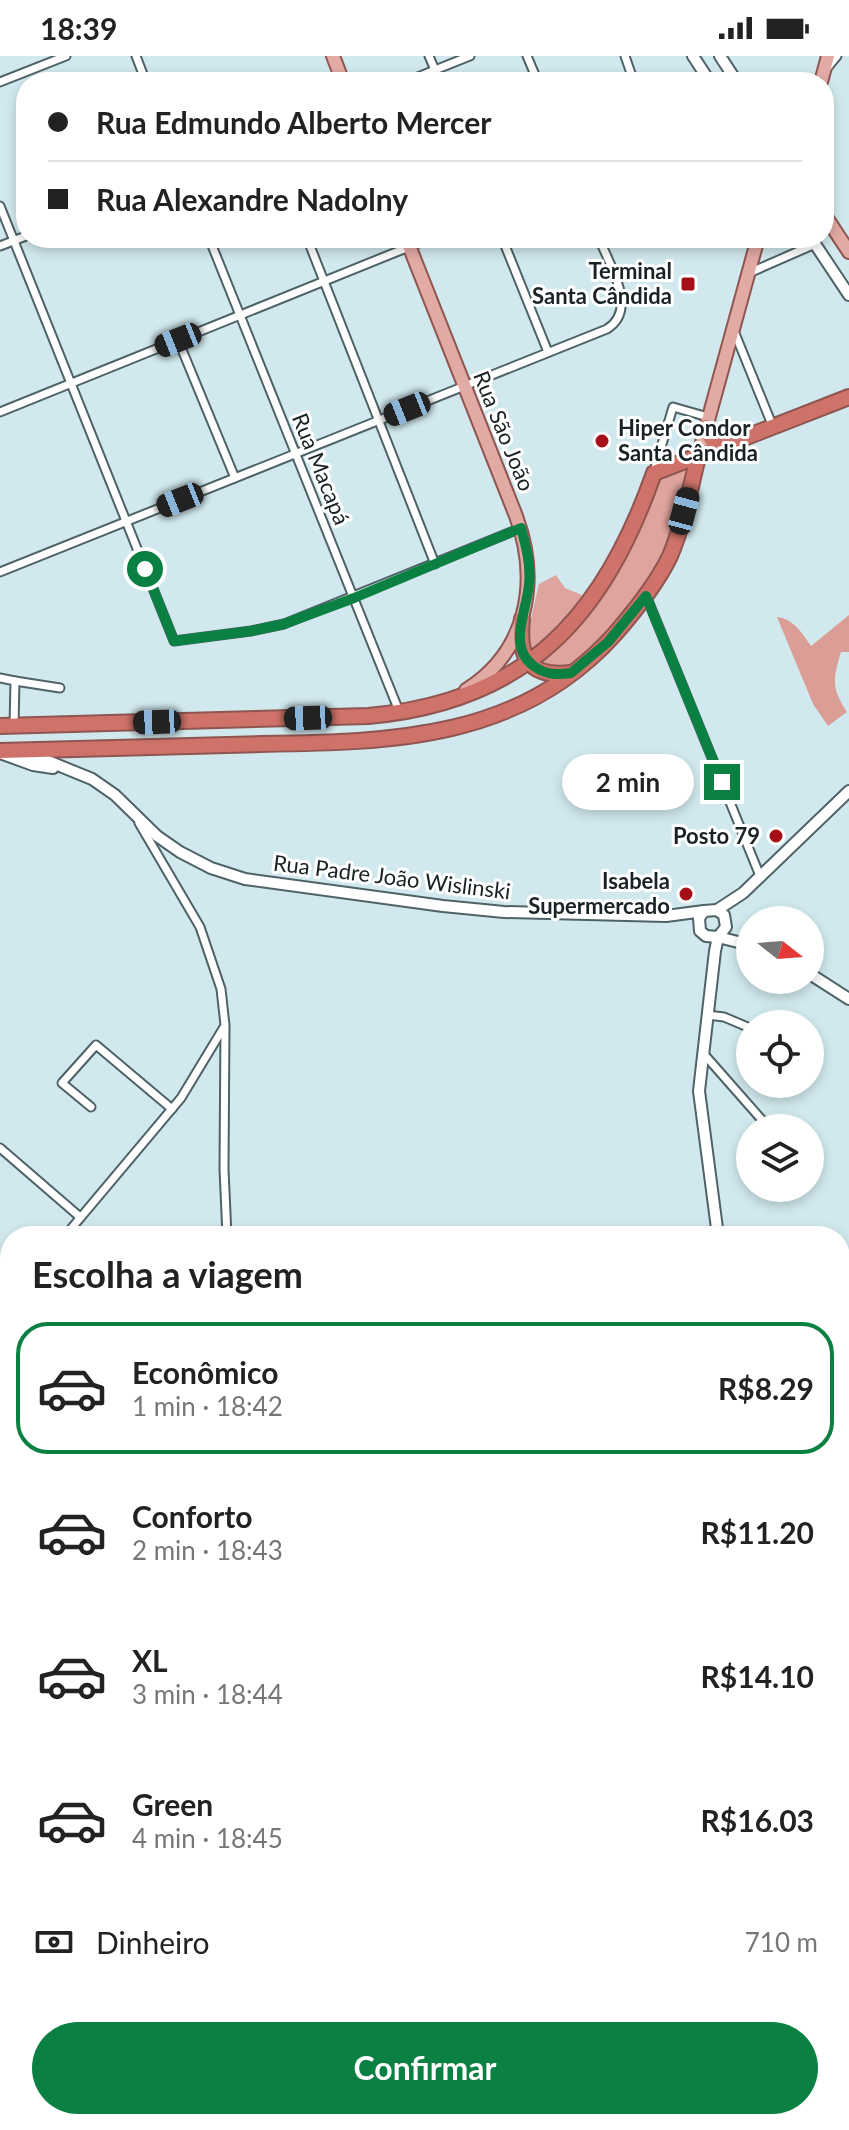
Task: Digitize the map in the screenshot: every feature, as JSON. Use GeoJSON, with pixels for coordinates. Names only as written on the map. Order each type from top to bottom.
{"type":"FeatureCollection","features":[{"type":"Feature","properties":{"kind":"highway"},"geometry":{"type":"LineString","coordinates":[[7,726],[368,716],[439,705],[486,688],[530,663],[573,619],[609,570],[631,531],[654,473],[849,397]]}},
{"type":"Feature","properties":{"kind":"highway"},"geometry":{"type":"LineString","coordinates":[[707,422],[711,438],[722,448]]}},
{"type":"Feature","properties":{"kind":"highway"},"geometry":{"type":"LineString","coordinates":[[691,485],[722,448]]}},
{"type":"Feature","properties":{"kind":"highway"},"geometry":{"type":"LineString","coordinates":[[0,752],[349,743],[416,736],[490,718],[536,696],[571,673],[608,642],[646,596],[673,546],[698,457]]}},
{"type":"Feature","properties":{"kind":"highway"},"geometry":{"type":"LineString","coordinates":[[522,619],[520,645],[530,663],[546,673],[571,673]]}},
{"type":"Feature","properties":{"kind":"highway"},"geometry":{"type":"LineString","coordinates":[[112,748],[123,742],[127,723]]}},
{"type":"Feature","properties":{"kind":"highway"},"geometry":{"type":"LineString","coordinates":[[0,741],[22,750]]}},
{"type":"Feature","properties":{"kind":"main road"},"geometry":{"type":"LineString","coordinates":[[834,229],[849,252]]}},
{"type":"Feature","properties":{"kind":"main road","name":"Rua São João"},"geometry":{"type":"LineString","coordinates":[[409,248],[521,528],[530,576],[522,619],[511,643],[489,673],[439,705]]}},
{"type":"Feature","properties":{"kind":"main road"},"geometry":{"type":"LineString","coordinates":[[698,457],[755,248]]}},
{"type":"Feature","properties":{"kind":"main road"},"geometry":{"type":"LineString","coordinates":[[818,248],[849,295]]}},
{"type":"Feature","properties":{"kind":"main road"},"geometry":{"type":"LineString","coordinates":[[22,750],[63,768]]}},
{"type":"Feature","properties":{"kind":"main road"},"geometry":{"type":"LineString","coordinates":[[0,752],[33,765],[63,768]]}},
{"type":"Feature","properties":{"kind":"main road","name":"Rua Padre João Wislinski"},"geometry":{"type":"LineString","coordinates":[[63,768],[104,786],[157,836],[195,860],[245,879],[475,909],[666,916],[704,911]]}},
{"type":"Feature","properties":{"kind":"main road"},"geometry":{"type":"LineString","coordinates":[[710,982],[699,918],[704,911],[717,910],[743,893],[849,791]]}},
{"type":"Feature","properties":{"kind":"main road"},"geometry":{"type":"LineString","coordinates":[[717,1226],[700,1109],[702,1051],[718,937],[725,931],[726,920],[743,893]]}},
{"type":"Feature","properties":{"kind":"main road"},"geometry":{"type":"LineString","coordinates":[[717,910],[736,930]]}},
{"type":"Feature","properties":{"kind":"main road","name":"Rua Padre João Wislinski"},"geometry":{"type":"LineString","coordinates":[[666,916],[690,924],[703,934]]}},
{"type":"Feature","properties":{"kind":"main road"},"geometry":{"type":"LineString","coordinates":[[703,934],[736,941]]}},
{"type":"Feature","properties":{"kind":"main road"},"geometry":{"type":"LineString","coordinates":[[824,983],[849,999]]}},
{"type":"Feature","properties":{"kind":"street"},"geometry":{"type":"LineString","coordinates":[[25,72],[66,56]]}},
{"type":"Feature","properties":{"kind":"street"},"geometry":{"type":"LineString","coordinates":[[429,56],[435,70]]}},
{"type":"Feature","properties":{"kind":"street"},"geometry":{"type":"LineString","coordinates":[[430,72],[470,56]]}},
{"type":"Feature","properties":{"kind":"street"},"geometry":{"type":"LineString","coordinates":[[0,206],[16,246]]}},
{"type":"Feature","properties":{"kind":"street"},"geometry":{"type":"LineString","coordinates":[[0,246],[14,241]]}},
{"type":"Feature","properties":{"kind":"street"},"geometry":{"type":"LineString","coordinates":[[17,248],[174,641],[267,628],[354,598],[521,528]]}},
{"type":"Feature","properties":{"kind":"street","name":"Rua Macapá"},"geometry":{"type":"LineString","coordinates":[[213,248],[400,713]]}},
{"type":"Feature","properties":{"kind":"street"},"geometry":{"type":"LineString","coordinates":[[311,248],[435,564]]}},
{"type":"Feature","properties":{"kind":"street"},"geometry":{"type":"LineString","coordinates":[[0,412],[324,281],[394,248]]}},
{"type":"Feature","properties":{"kind":"street"},"geometry":{"type":"LineString","coordinates":[[506,248],[548,352]]}},
{"type":"Feature","properties":{"kind":"street"},"geometry":{"type":"LineString","coordinates":[[0,572],[607,329],[622,313],[621,294],[603,248]]}},
{"type":"Feature","properties":{"kind":"street"},"geometry":{"type":"LineString","coordinates":[[749,273],[799,248]]}},
{"type":"Feature","properties":{"kind":"street"},"geometry":{"type":"LineString","coordinates":[[733,329],[773,427]]}},
{"type":"Feature","properties":{"kind":"street"},"geometry":{"type":"LineString","coordinates":[[178,340],[235,478]]}},
{"type":"Feature","properties":{"kind":"street"},"geometry":{"type":"LineString","coordinates":[[654,473],[673,407],[707,422]]}},
{"type":"Feature","properties":{"kind":"street"},"geometry":{"type":"LineString","coordinates":[[646,596],[760,876]]}},
{"type":"Feature","properties":{"kind":"street"},"geometry":{"type":"LineString","coordinates":[[0,678],[60,688]]}},
{"type":"Feature","properties":{"kind":"street"},"geometry":{"type":"LineString","coordinates":[[7,726],[15,681]]}},
{"type":"Feature","properties":{"kind":"street"},"geometry":{"type":"LineString","coordinates":[[134,814],[200,927],[219,981],[225,1025],[227,1226]]}},
{"type":"Feature","properties":{"kind":"street"},"geometry":{"type":"LineString","coordinates":[[706,1015],[736,1022]]}},
{"type":"Feature","properties":{"kind":"street"},"geometry":{"type":"LineString","coordinates":[[73,1226],[172,1109],[225,1025]]}},
{"type":"Feature","properties":{"kind":"street"},"geometry":{"type":"LineString","coordinates":[[91,1107],[62,1083],[96,1045],[172,1109]]}},
{"type":"Feature","properties":{"kind":"street"},"geometry":{"type":"LineString","coordinates":[[702,1051],[757,1114]]}},
{"type":"Feature","properties":{"kind":"street"},"geometry":{"type":"LineString","coordinates":[[0,1148],[80,1217]]}},
{"type":"Feature","properties":{"kind":"shaded area"},"geometry":{"type":"Polygon","coordinates":[[[689,464],[667,541],[625,611],[595,646],[569,666],[551,665],[540,660],[617,569],[637,533],[658,482],[689,464]]]}},
{"type":"Feature","properties":{"kind":"shaded area"},"geometry":{"type":"Polygon","coordinates":[[[556,575],[565,588],[584,596],[531,654],[527,635],[539,584],[556,575]]]}},
{"type":"Feature","properties":{"kind":"shaded area"},"geometry":{"type":"Polygon","coordinates":[[[849,615],[849,652],[841,652],[835,683],[847,712],[828,726],[813,704],[777,617],[793,624],[811,646],[849,615]]]}},
{"type":"Feature","properties":{"kind":"place","name":"Terminal Santa Cândida"},"geometry":{"type":"Point","coordinates":[688,284]}},
{"type":"Feature","properties":{"kind":"place","name":"Hiper Condor Santa Cândida"},"geometry":{"type":"Point","coordinates":[602,441]}},
{"type":"Feature","properties":{"kind":"place","name":"Posto 79"},"geometry":{"type":"Point","coordinates":[776,836]}},
{"type":"Feature","properties":{"kind":"place","name":"Isabela Supermercado"},"geometry":{"type":"Point","coordinates":[686,894]}},
{"type":"Feature","properties":{"kind":"route"},"geometry":{"type":"LineString","coordinates":[[145,569],[174,641],[284,624],[521,528],[530,576],[520,636],[526,659],[546,673],[571,673],[608,642],[646,596],[722,782]]}}]}
